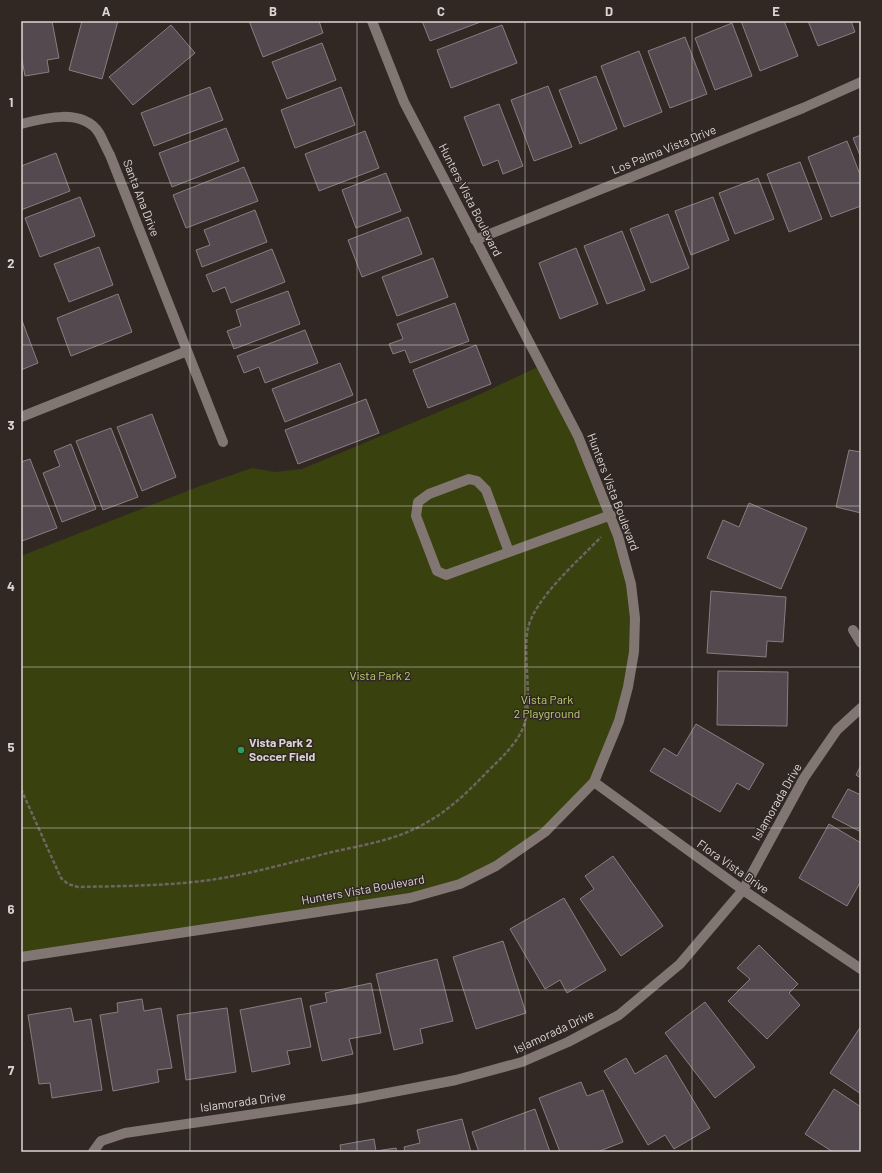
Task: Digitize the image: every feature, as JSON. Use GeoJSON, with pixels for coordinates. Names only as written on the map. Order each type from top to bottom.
{"type":"FeatureCollection","features":[{"type":"Feature","properties":{"kind":"street","name":"Hunters Vista Boulevard"},"geometry":{"type":"LineString","coordinates":[[21,957],[410,898],[460,884],[496,866],[545,832],[594,782],[619,721],[628,687],[634,652],[635,618],[631,584],[612,519],[570,418],[475,240],[404,102],[372,21]]}},
{"type":"Feature","properties":{"kind":"street","name":"Los Palma Vista Drive"},"geometry":{"type":"LineString","coordinates":[[475,240],[803,108],[861,82]]}},
{"type":"Feature","properties":{"kind":"street","name":"Santa Ana Drive"},"geometry":{"type":"LineString","coordinates":[[21,124],[46,117],[64,116],[82,120],[98,132],[110,155],[223,442]]}},
{"type":"Feature","properties":{"kind":"street"},"geometry":{"type":"LineString","coordinates":[[21,417],[187,351]]}},
{"type":"Feature","properties":{"kind":"street"},"geometry":{"type":"LineString","coordinates":[[509,552],[486,490],[477,481],[469,479],[429,494],[418,502],[416,516],[437,571],[446,575],[509,552],[612,519]]}},
{"type":"Feature","properties":{"kind":"street"},"geometry":{"type":"LineString","coordinates":[[853,630],[861,643]]}},
{"type":"Feature","properties":{"kind":"street","name":"Islamorada Drive"},"geometry":{"type":"LineString","coordinates":[[93,1152],[101,1141],[125,1133],[356,1099],[456,1080],[522,1062],[568,1042],[619,1015],[680,964],[743,890],[804,778],[837,730],[861,708]]}},
{"type":"Feature","properties":{"kind":"street","name":"Flora Vista Drive"},"geometry":{"type":"LineString","coordinates":[[594,782],[743,890],[861,969]]}},
{"type":"Feature","properties":{"kind":"path"},"geometry":{"type":"LineString","coordinates":[[21,789],[61,878],[68,884],[78,887],[156,886],[212,880],[262,870],[394,837],[423,825],[451,806],[515,744],[524,726],[525,720],[527,702],[528,629],[534,612],[549,592],[612,519]]}},
{"type":"Feature","properties":{"kind":"green space","name":"Vista Park 2"},"geometry":{"type":"Polygon","coordinates":[[[542,365],[578,436],[631,584],[632,669],[594,782],[545,832],[496,866],[410,898],[21,957],[21,556],[200,486],[252,468],[275,472],[302,469],[472,398],[542,365]]]}},
{"type":"Feature","properties":{"kind":"building"},"geometry":{"type":"Polygon","coordinates":[[[21,21],[52,21],[59,58],[47,60],[49,72],[25,76],[21,54],[21,21]]]}},
{"type":"Feature","properties":{"kind":"building"},"geometry":{"type":"Polygon","coordinates":[[[82,21],[118,21],[102,79],[69,70],[82,21]]]}},
{"type":"Feature","properties":{"kind":"building"},"geometry":{"type":"Polygon","coordinates":[[[249,21],[319,21],[323,33],[263,57],[249,21]]]}},
{"type":"Feature","properties":{"kind":"building"},"geometry":{"type":"Polygon","coordinates":[[[422,21],[483,21],[430,41],[422,21]]]}},
{"type":"Feature","properties":{"kind":"building"},"geometry":{"type":"Polygon","coordinates":[[[741,21],[784,21],[798,56],[760,71],[741,21]]]}},
{"type":"Feature","properties":{"kind":"building"},"geometry":{"type":"Polygon","coordinates":[[[808,21],[851,21],[855,32],[818,46],[808,21]]]}},
{"type":"Feature","properties":{"kind":"building"},"geometry":{"type":"Polygon","coordinates":[[[732,23],[752,76],[715,90],[695,38],[732,23]]]}},
{"type":"Feature","properties":{"kind":"building"},"geometry":{"type":"Polygon","coordinates":[[[171,25],[195,53],[133,105],[109,77],[171,25]]]}},
{"type":"Feature","properties":{"kind":"building"},"geometry":{"type":"Polygon","coordinates":[[[502,25],[517,63],[451,88],[437,50],[502,25]]]}},
{"type":"Feature","properties":{"kind":"building"},"geometry":{"type":"Polygon","coordinates":[[[685,37],[707,94],[670,108],[648,51],[685,37]]]}},
{"type":"Feature","properties":{"kind":"building"},"geometry":{"type":"Polygon","coordinates":[[[322,43],[336,80],[287,99],[272,62],[322,43]]]}},
{"type":"Feature","properties":{"kind":"building"},"geometry":{"type":"Polygon","coordinates":[[[639,51],[662,112],[624,127],[601,66],[639,51]]]}},
{"type":"Feature","properties":{"kind":"building"},"geometry":{"type":"Polygon","coordinates":[[[596,76],[617,129],[580,144],[559,90],[596,76]]]}},
{"type":"Feature","properties":{"kind":"building"},"geometry":{"type":"Polygon","coordinates":[[[548,86],[572,147],[534,161],[511,100],[548,86]]]}},
{"type":"Feature","properties":{"kind":"building"},"geometry":{"type":"Polygon","coordinates":[[[210,87],[223,120],[154,146],[141,113],[210,87]]]}},
{"type":"Feature","properties":{"kind":"building"},"geometry":{"type":"Polygon","coordinates":[[[341,87],[355,125],[295,148],[281,110],[341,87]]]}},
{"type":"Feature","properties":{"kind":"building"},"geometry":{"type":"Polygon","coordinates":[[[499,104],[523,166],[503,174],[498,160],[483,166],[464,117],[499,104]]]}},
{"type":"Feature","properties":{"kind":"building"},"geometry":{"type":"Polygon","coordinates":[[[226,128],[239,161],[172,187],[159,153],[226,128]]]}},
{"type":"Feature","properties":{"kind":"building"},"geometry":{"type":"Polygon","coordinates":[[[365,131],[379,168],[319,191],[305,154],[365,131]]]}},
{"type":"Feature","properties":{"kind":"building"},"geometry":{"type":"Polygon","coordinates":[[[861,135],[861,158],[853,138],[861,135]]]}},
{"type":"Feature","properties":{"kind":"building"},"geometry":{"type":"Polygon","coordinates":[[[847,141],[861,177],[861,206],[831,217],[808,157],[847,141]]]}},
{"type":"Feature","properties":{"kind":"building"},"geometry":{"type":"Polygon","coordinates":[[[56,153],[70,191],[21,210],[21,166],[56,153]]]}},
{"type":"Feature","properties":{"kind":"building"},"geometry":{"type":"Polygon","coordinates":[[[800,162],[822,219],[789,232],[767,174],[800,162]]]}},
{"type":"Feature","properties":{"kind":"building"},"geometry":{"type":"Polygon","coordinates":[[[244,167],[258,201],[186,228],[173,195],[244,167]]]}},
{"type":"Feature","properties":{"kind":"building"},"geometry":{"type":"Polygon","coordinates":[[[386,173],[401,211],[356,228],[342,190],[386,173]]]}},
{"type":"Feature","properties":{"kind":"building"},"geometry":{"type":"Polygon","coordinates":[[[758,178],[774,219],[735,234],[719,193],[758,178]]]}},
{"type":"Feature","properties":{"kind":"building"},"geometry":{"type":"Polygon","coordinates":[[[80,197],[95,236],[40,257],[25,218],[80,197]]]}},
{"type":"Feature","properties":{"kind":"building"},"geometry":{"type":"Polygon","coordinates":[[[713,197],[729,240],[691,255],[675,211],[713,197]]]}},
{"type":"Feature","properties":{"kind":"building"},"geometry":{"type":"Polygon","coordinates":[[[255,210],[267,242],[202,267],[196,250],[210,245],[204,230],[255,210]]]}},
{"type":"Feature","properties":{"kind":"building"},"geometry":{"type":"Polygon","coordinates":[[[668,214],[689,268],[651,283],[630,229],[668,214]]]}},
{"type":"Feature","properties":{"kind":"building"},"geometry":{"type":"Polygon","coordinates":[[[408,217],[422,254],[362,277],[348,240],[408,217]]]}},
{"type":"Feature","properties":{"kind":"building"},"geometry":{"type":"Polygon","coordinates":[[[622,231],[645,290],[607,304],[584,246],[622,231]]]}},
{"type":"Feature","properties":{"kind":"building"},"geometry":{"type":"Polygon","coordinates":[[[99,247],[113,285],[69,302],[54,264],[99,247]]]}},
{"type":"Feature","properties":{"kind":"building"},"geometry":{"type":"Polygon","coordinates":[[[576,248],[598,304],[560,319],[539,263],[576,248]]]}},
{"type":"Feature","properties":{"kind":"building"},"geometry":{"type":"Polygon","coordinates":[[[272,249],[285,282],[231,303],[225,287],[213,292],[206,275],[272,249]]]}},
{"type":"Feature","properties":{"kind":"building"},"geometry":{"type":"Polygon","coordinates":[[[433,258],[448,297],[397,316],[382,277],[433,258]]]}},
{"type":"Feature","properties":{"kind":"building"},"geometry":{"type":"Polygon","coordinates":[[[288,291],[300,324],[234,349],[227,331],[241,326],[236,310],[288,291]]]}},
{"type":"Feature","properties":{"kind":"building"},"geometry":{"type":"Polygon","coordinates":[[[118,294],[132,332],[71,356],[57,318],[118,294]]]}},
{"type":"Feature","properties":{"kind":"building"},"geometry":{"type":"Polygon","coordinates":[[[455,303],[469,341],[410,363],[405,350],[393,354],[389,344],[403,339],[397,324],[455,303]]]}},
{"type":"Feature","properties":{"kind":"building"},"geometry":{"type":"Polygon","coordinates":[[[21,318],[38,363],[21,370],[21,318]]]}},
{"type":"Feature","properties":{"kind":"building"},"geometry":{"type":"Polygon","coordinates":[[[305,330],[318,363],[265,383],[259,367],[244,373],[237,356],[305,330]]]}},
{"type":"Feature","properties":{"kind":"building"},"geometry":{"type":"Polygon","coordinates":[[[476,345],[491,384],[428,408],[413,370],[476,345]]]}},
{"type":"Feature","properties":{"kind":"building"},"geometry":{"type":"Polygon","coordinates":[[[340,363],[353,395],[285,422],[272,389],[340,363]]]}},
{"type":"Feature","properties":{"kind":"building"},"geometry":{"type":"Polygon","coordinates":[[[366,399],[379,433],[298,464],[285,430],[366,399]]]}},
{"type":"Feature","properties":{"kind":"building"},"geometry":{"type":"Polygon","coordinates":[[[152,414],[176,477],[142,491],[117,427],[152,414]]]}},
{"type":"Feature","properties":{"kind":"building"},"geometry":{"type":"Polygon","coordinates":[[[111,428],[138,497],[103,510],[76,441],[111,428]]]}},
{"type":"Feature","properties":{"kind":"building"},"geometry":{"type":"Polygon","coordinates":[[[71,444],[96,509],[62,522],[43,473],[60,466],[54,451],[71,444]]]}},
{"type":"Feature","properties":{"kind":"building"},"geometry":{"type":"Polygon","coordinates":[[[849,450],[861,452],[861,513],[836,507],[849,450]]]}},
{"type":"Feature","properties":{"kind":"building"},"geometry":{"type":"Polygon","coordinates":[[[30,459],[57,528],[22,541],[21,462],[30,459]]]}},
{"type":"Feature","properties":{"kind":"building"},"geometry":{"type":"Polygon","coordinates":[[[749,503],[807,528],[781,589],[707,558],[723,520],[739,527],[749,503]]]}},
{"type":"Feature","properties":{"kind":"building"},"geometry":{"type":"Polygon","coordinates":[[[711,591],[786,597],[783,642],[767,641],[766,657],[707,653],[711,591]]]}},
{"type":"Feature","properties":{"kind":"building"},"geometry":{"type":"Polygon","coordinates":[[[718,671],[788,672],[787,726],[717,725],[718,671]]]}},
{"type":"Feature","properties":{"kind":"building"},"geometry":{"type":"Polygon","coordinates":[[[696,724],[764,764],[749,790],[737,783],[720,812],[650,771],[664,748],[677,756],[696,724]]]}},
{"type":"Feature","properties":{"kind":"building"},"geometry":{"type":"Polygon","coordinates":[[[861,765],[861,778],[856,775],[861,765]]]}},
{"type":"Feature","properties":{"kind":"building"},"geometry":{"type":"Polygon","coordinates":[[[848,789],[861,795],[861,832],[832,817],[848,789]]]}},
{"type":"Feature","properties":{"kind":"building"},"geometry":{"type":"Polygon","coordinates":[[[829,824],[861,843],[861,881],[847,906],[799,878],[829,824]]]}},
{"type":"Feature","properties":{"kind":"building"},"geometry":{"type":"Polygon","coordinates":[[[613,856],[663,926],[621,956],[580,899],[594,889],[585,876],[613,856]]]}},
{"type":"Feature","properties":{"kind":"building"},"geometry":{"type":"Polygon","coordinates":[[[564,898],[606,970],[567,993],[560,980],[545,989],[510,929],[564,898]]]}},
{"type":"Feature","properties":{"kind":"building"},"geometry":{"type":"Polygon","coordinates":[[[503,941],[526,1013],[476,1029],[453,957],[503,941]]]}},
{"type":"Feature","properties":{"kind":"building"},"geometry":{"type":"Polygon","coordinates":[[[759,945],[798,984],[789,993],[800,1005],[767,1039],[728,1001],[750,979],[737,968],[759,945]]]}},
{"type":"Feature","properties":{"kind":"building"},"geometry":{"type":"Polygon","coordinates":[[[437,959],[453,1021],[420,1029],[423,1043],[394,1050],[376,974],[437,959]]]}},
{"type":"Feature","properties":{"kind":"building"},"geometry":{"type":"Polygon","coordinates":[[[371,983],[381,1033],[349,1039],[353,1054],[322,1061],[310,1006],[327,1002],[325,993],[371,983]]]}},
{"type":"Feature","properties":{"kind":"building"},"geometry":{"type":"Polygon","coordinates":[[[301,998],[311,1047],[287,1051],[290,1064],[252,1072],[240,1010],[301,998]]]}},
{"type":"Feature","properties":{"kind":"building"},"geometry":{"type":"Polygon","coordinates":[[[142,999],[144,1011],[161,1008],[172,1068],[157,1070],[159,1082],[113,1091],[100,1015],[118,1012],[117,1003],[142,999]]]}},
{"type":"Feature","properties":{"kind":"building"},"geometry":{"type":"Polygon","coordinates":[[[705,1002],[755,1067],[715,1098],[665,1033],[705,1002]]]}},
{"type":"Feature","properties":{"kind":"building"},"geometry":{"type":"Polygon","coordinates":[[[71,1008],[74,1022],[91,1019],[102,1090],[52,1098],[50,1083],[39,1084],[28,1015],[71,1008]]]}},
{"type":"Feature","properties":{"kind":"building"},"geometry":{"type":"Polygon","coordinates":[[[227,1008],[236,1072],[186,1080],[177,1015],[227,1008]]]}},
{"type":"Feature","properties":{"kind":"building"},"geometry":{"type":"Polygon","coordinates":[[[861,1026],[861,1094],[830,1073],[861,1026]]]}},
{"type":"Feature","properties":{"kind":"building"},"geometry":{"type":"Polygon","coordinates":[[[666,1055],[710,1128],[674,1149],[665,1135],[648,1145],[604,1071],[626,1058],[635,1074],[666,1055]]]}},
{"type":"Feature","properties":{"kind":"building"},"geometry":{"type":"Polygon","coordinates":[[[581,1082],[587,1096],[603,1090],[623,1142],[597,1152],[560,1152],[539,1098],[581,1082]]]}},
{"type":"Feature","properties":{"kind":"building"},"geometry":{"type":"Polygon","coordinates":[[[834,1089],[861,1107],[861,1152],[833,1152],[805,1134],[834,1089]]]}},
{"type":"Feature","properties":{"kind":"building"},"geometry":{"type":"Polygon","coordinates":[[[535,1109],[550,1152],[479,1152],[472,1132],[535,1109]]]}},
{"type":"Feature","properties":{"kind":"building"},"geometry":{"type":"Polygon","coordinates":[[[462,1119],[471,1152],[405,1152],[404,1147],[420,1143],[417,1130],[462,1119]]]}},
{"type":"Feature","properties":{"kind":"building"},"geometry":{"type":"Polygon","coordinates":[[[374,1139],[376,1151],[396,1148],[397,1152],[341,1152],[340,1145],[374,1139]]]}},
{"type":"Feature","properties":{"kind":"place","name":"Vista Park 2 Soccer Field"},"geometry":{"type":"Point","coordinates":[241,750]}},
{"type":"Feature","properties":{"kind":"park label","name":"Vista Park 2 Playground"},"geometry":{"type":"Point","coordinates":[547,707]}}]}
